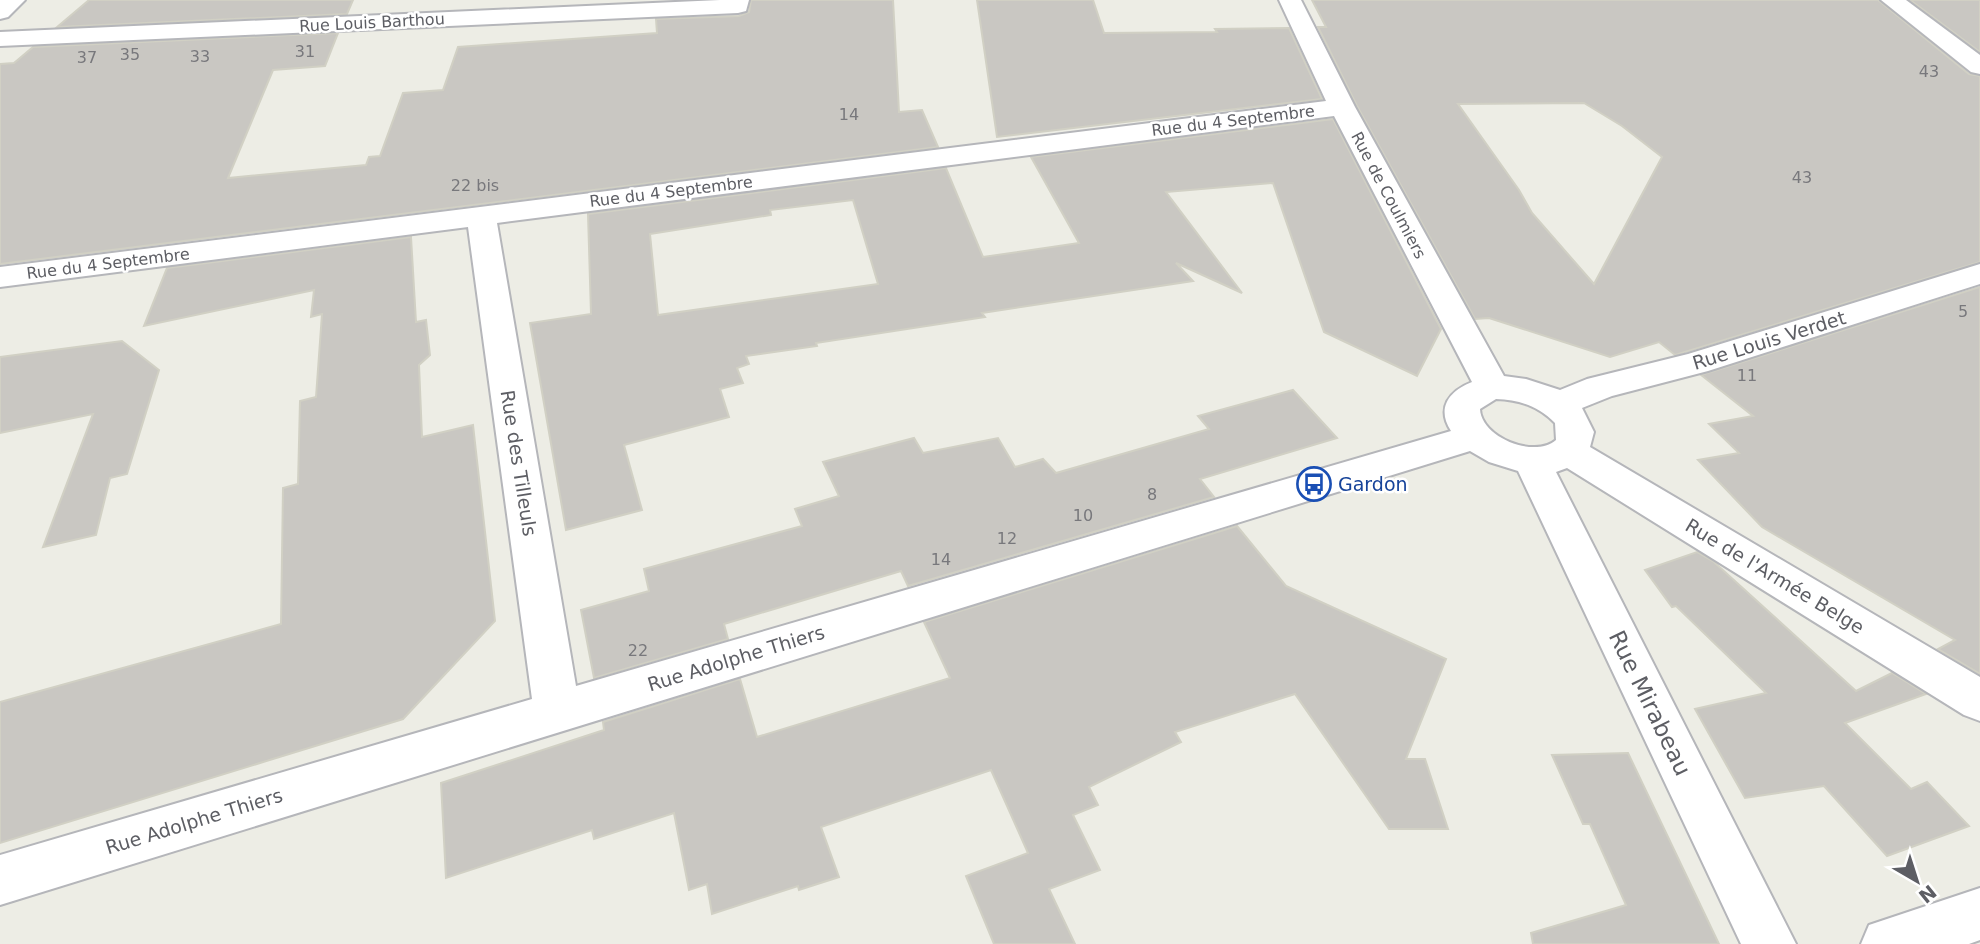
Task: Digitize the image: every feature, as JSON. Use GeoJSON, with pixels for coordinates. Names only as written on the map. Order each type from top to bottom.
{"type":"FeatureCollection","features":[{"type":"Feature","properties":{"kind":"street"},"geometry":{"type":"LineString","coordinates":[[0,12],[14,0]]}},
{"type":"Feature","properties":{"kind":"street","name":"Rue Louis Barthou"},"geometry":{"type":"LineString","coordinates":[[0,39],[738,6],[738,0]]}},
{"type":"Feature","properties":{"kind":"street","name":"Rue de Coulmiers"},"geometry":{"type":"LineString","coordinates":[[1290,0],[1342,107],[1492,387]]}},
{"type":"Feature","properties":{"kind":"street"},"geometry":{"type":"LineString","coordinates":[[1892,0],[1980,67]]}},
{"type":"Feature","properties":{"kind":"street","name":"Rue du 4 Septembre"},"geometry":{"type":"LineString","coordinates":[[0,277],[1342,107]]}},
{"type":"Feature","properties":{"kind":"street","name":"Rue des Tilleuls"},"geometry":{"type":"LineString","coordinates":[[481,215],[557,711]]}},
{"type":"Feature","properties":{"kind":"street","name":"Rue Louis Verdet"},"geometry":{"type":"LineString","coordinates":[[1558,405],[1600,387],[1696,363],[1980,274]]}},
{"type":"Feature","properties":{"kind":"street"},"geometry":{"type":"LineString","coordinates":[[1492,387],[1526,390],[1558,405],[1577,430],[1576,442],[1551,456],[1511,457],[1490,449],[1473,437],[1464,424],[1461,411],[1466,400],[1476,391],[1492,387]]}},
{"type":"Feature","properties":{"kind":"street","name":"Rue Adolphe Thiers"},"geometry":{"type":"LineString","coordinates":[[0,880],[1473,437]]}},
{"type":"Feature","properties":{"kind":"street","name":"Rue de l'Armée Belge"},"geometry":{"type":"LineString","coordinates":[[1551,456],[1980,701]]}},
{"type":"Feature","properties":{"kind":"street","name":"Rue Mirabeau"},"geometry":{"type":"LineString","coordinates":[[1551,456],[1769,944]]}},
{"type":"Feature","properties":{"kind":"street"},"geometry":{"type":"LineString","coordinates":[[1888,944],[1980,914]]}},
{"type":"Feature","properties":{"kind":"building"},"geometry":{"type":"Polygon","coordinates":[[[89,0],[353,0],[347,14],[57,27],[89,0]]]}},
{"type":"Feature","properties":{"kind":"building"},"geometry":{"type":"Polygon","coordinates":[[[751,0],[893,0],[899,112],[922,110],[938,147],[0,264],[0,64],[14,63],[33,47],[338,33],[325,66],[273,70],[228,178],[366,165],[369,157],[380,156],[403,93],[443,90],[458,47],[657,33],[656,19],[739,16],[749,12],[751,0]]]}},
{"type":"Feature","properties":{"kind":"building"},"geometry":{"type":"Polygon","coordinates":[[[977,0],[1093,0],[1104,33],[1289,28],[1322,99],[997,137],[977,0]]]}},
{"type":"Feature","properties":{"kind":"building"},"geometry":{"type":"Polygon","coordinates":[[[1312,0],[1878,0],[1969,74],[1980,76],[1980,262],[1675,355],[1659,342],[1610,357],[1489,318],[1475,319],[1357,106],[1318,27],[1326,27],[1312,0]],[[1584,103],[1458,104],[1519,190],[1532,213],[1594,284],[1662,157],[1622,126],[1584,103]]]}},
{"type":"Feature","properties":{"kind":"building"},"geometry":{"type":"Polygon","coordinates":[[[1910,0],[1980,0],[1980,52],[1910,0]]]}},
{"type":"Feature","properties":{"kind":"building"},"geometry":{"type":"Polygon","coordinates":[[[1333,119],[1441,329],[1417,376],[1324,332],[1273,183],[1166,192],[1242,293],[1176,263],[1193,281],[982,313],[985,317],[746,356],[749,364],[737,368],[743,383],[720,389],[729,417],[624,445],[642,510],[566,530],[530,323],[591,314],[588,214],[946,168],[983,257],[1079,243],[1031,157],[1333,119]],[[853,200],[770,210],[771,215],[650,234],[658,315],[878,284],[853,200]]]}},
{"type":"Feature","properties":{"kind":"building"},"geometry":{"type":"Polygon","coordinates":[[[411,237],[416,322],[426,320],[430,355],[419,365],[422,437],[473,425],[495,621],[403,719],[0,843],[0,702],[281,624],[283,488],[298,484],[300,401],[316,397],[322,314],[311,317],[314,290],[144,326],[167,268],[411,237]]]}},
{"type":"Feature","properties":{"kind":"building"},"geometry":{"type":"Polygon","coordinates":[[[1980,287],[1980,674],[1938,649],[1955,640],[1762,527],[1698,460],[1739,453],[1709,424],[1753,416],[1701,375],[1980,287]]]}},
{"type":"Feature","properties":{"kind":"building"},"geometry":{"type":"Polygon","coordinates":[[[122,341],[159,370],[127,474],[110,478],[96,535],[43,547],[93,414],[0,433],[0,357],[122,341]]]}},
{"type":"Feature","properties":{"kind":"building"},"geometry":{"type":"Polygon","coordinates":[[[1293,390],[1337,438],[1200,479],[1214,497],[908,586],[901,571],[724,624],[728,639],[594,678],[581,610],[649,591],[644,569],[802,526],[795,509],[839,496],[823,462],[914,438],[923,453],[998,438],[1015,467],[1043,459],[1056,473],[1209,429],[1198,416],[1293,390]]]}},
{"type":"Feature","properties":{"kind":"building"},"geometry":{"type":"Polygon","coordinates":[[[1237,526],[1286,586],[1446,659],[1406,759],[1425,759],[1448,829],[1389,829],[1295,694],[1175,732],[1181,742],[1089,787],[1098,805],[1073,815],[1100,870],[1049,889],[1075,944],[994,944],[966,876],[1028,853],[991,770],[821,827],[839,877],[799,890],[798,886],[712,914],[707,884],[689,890],[674,813],[594,839],[592,830],[446,878],[441,783],[604,730],[603,722],[740,679],[757,737],[950,678],[924,622],[1237,526]]]}},
{"type":"Feature","properties":{"kind":"building"},"geometry":{"type":"Polygon","coordinates":[[[1697,552],[1714,562],[1856,691],[1892,673],[1926,694],[1845,723],[1911,789],[1927,782],[1969,826],[1887,856],[1824,786],[1745,798],[1695,709],[1766,693],[1676,606],[1672,607],[1645,570],[1697,552]]]}},
{"type":"Feature","properties":{"kind":"building"},"geometry":{"type":"Polygon","coordinates":[[[1628,753],[1719,944],[1533,944],[1531,933],[1626,905],[1590,824],[1583,824],[1552,755],[1628,753]]]}},
{"type":"Feature","properties":{"kind":"place","name":"Gardon"},"geometry":{"type":"Point","coordinates":[1314,484]}}]}
